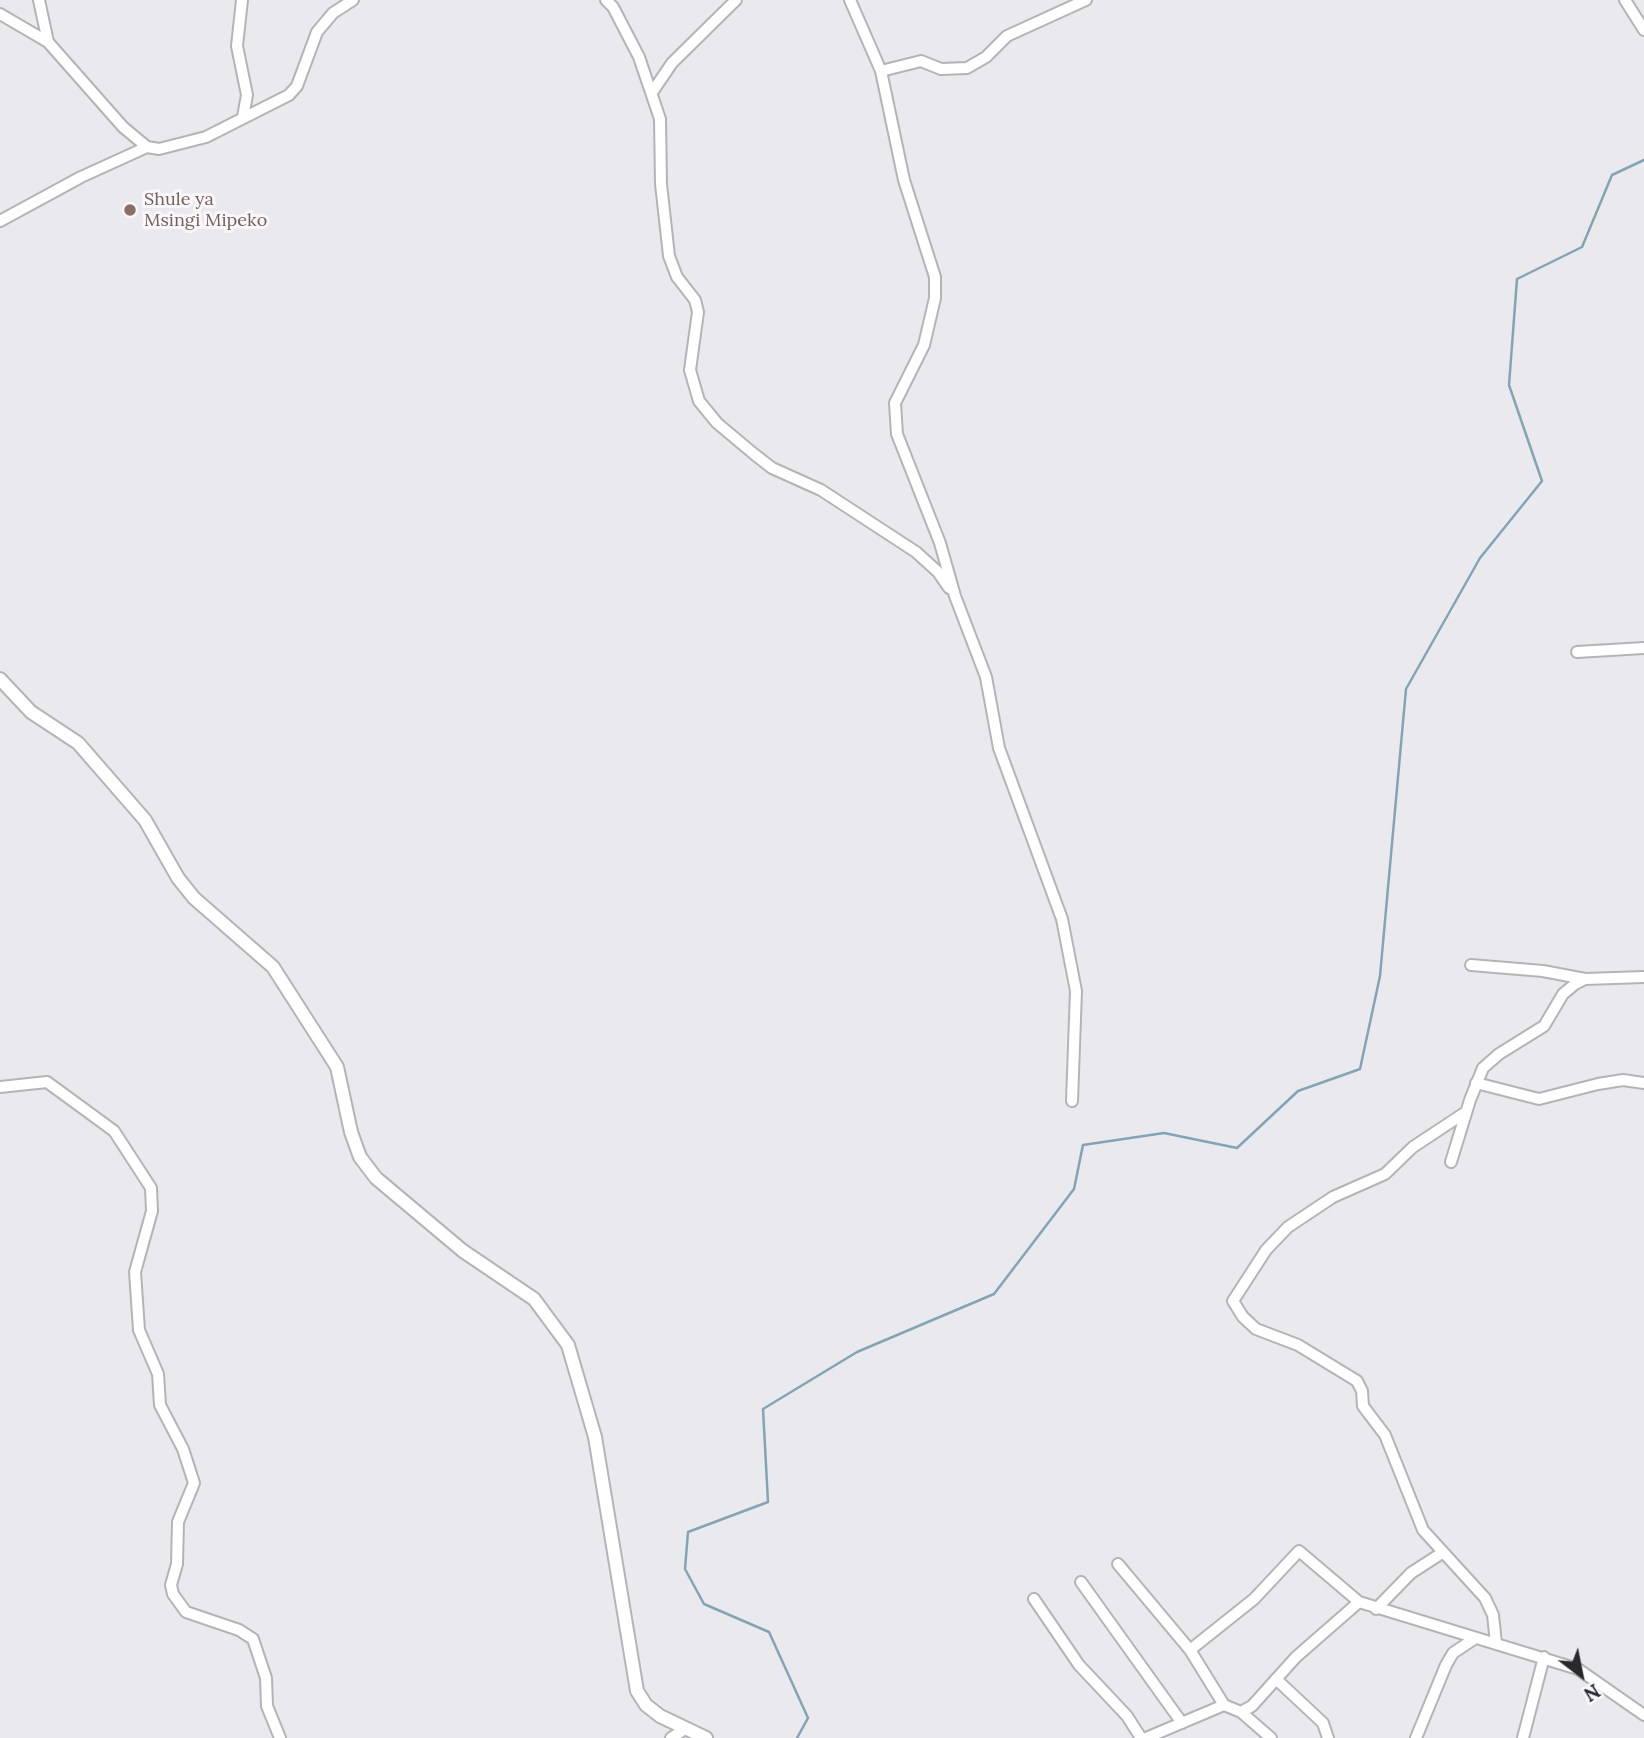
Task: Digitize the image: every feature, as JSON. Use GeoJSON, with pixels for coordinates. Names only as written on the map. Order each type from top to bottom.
{"type":"FeatureCollection","features":[{"type":"Feature","properties":{"kind":"street"},"geometry":{"type":"LineString","coordinates":[[39,0],[48,42]]}},
{"type":"Feature","properties":{"kind":"street"},"geometry":{"type":"LineString","coordinates":[[242,0],[237,46],[247,95],[243,117]]}},
{"type":"Feature","properties":{"kind":"street"},"geometry":{"type":"LineString","coordinates":[[0,221],[81,177],[147,147],[186,145],[278,101],[297,86],[312,39],[333,13],[353,0]]}},
{"type":"Feature","properties":{"kind":"street"},"geometry":{"type":"LineString","coordinates":[[606,0],[628,34],[653,91],[663,138],[661,184],[669,256],[672,268],[695,300],[698,312],[690,370],[699,401],[717,423],[772,468],[821,490],[929,562],[955,596]]}},
{"type":"Feature","properties":{"kind":"street"},"geometry":{"type":"LineString","coordinates":[[653,91],[672,63],[736,0]]}},
{"type":"Feature","properties":{"kind":"street"},"geometry":{"type":"LineString","coordinates":[[850,0],[881,71],[904,180],[935,277],[934,298],[924,345],[899,392],[894,416],[904,455],[940,542],[955,596],[986,677],[999,748],[1045,870],[1073,967],[1077,1029],[1072,1101]]}},
{"type":"Feature","properties":{"kind":"street"},"geometry":{"type":"LineString","coordinates":[[881,71],[921,61],[941,69],[967,68],[986,57],[1007,36],[1086,0]]}},
{"type":"Feature","properties":{"kind":"street"},"geometry":{"type":"LineString","coordinates":[[1625,0],[1644,30]]}},
{"type":"Feature","properties":{"kind":"street"},"geometry":{"type":"LineString","coordinates":[[0,14],[48,42],[123,127],[147,147]]}},
{"type":"Feature","properties":{"kind":"street"},"geometry":{"type":"LineString","coordinates":[[1577,652],[1644,648]]}},
{"type":"Feature","properties":{"kind":"street"},"geometry":{"type":"LineString","coordinates":[[0,679],[31,712],[78,743],[145,820],[178,878],[194,898],[279,975],[337,1067],[351,1132],[360,1157],[376,1178],[463,1251],[534,1299],[568,1345],[595,1437],[637,1691],[646,1704],[660,1716],[706,1738]]}},
{"type":"Feature","properties":{"kind":"street"},"geometry":{"type":"LineString","coordinates":[[1471,965],[1543,971],[1585,979],[1644,977]]}},
{"type":"Feature","properties":{"kind":"street"},"geometry":{"type":"LineString","coordinates":[[1451,1162],[1483,1068],[1499,1054],[1544,1026],[1563,994],[1585,979]]}},
{"type":"Feature","properties":{"kind":"street"},"geometry":{"type":"LineString","coordinates":[[1476,1083],[1539,1099],[1623,1080],[1644,1083]]}},
{"type":"Feature","properties":{"kind":"street"},"geometry":{"type":"LineString","coordinates":[[0,1087],[47,1082],[114,1131],[151,1188],[152,1211],[135,1272],[139,1330],[158,1374],[160,1405],[183,1449],[194,1483],[178,1522],[177,1564],[170,1585],[186,1612],[239,1630],[253,1639],[266,1678],[267,1706],[280,1738]]}},
{"type":"Feature","properties":{"kind":"street"},"geometry":{"type":"LineString","coordinates":[[1466,1112],[1413,1147],[1385,1174],[1333,1198],[1289,1227],[1266,1250],[1233,1301],[1243,1318],[1256,1328],[1298,1345],[1357,1381],[1362,1391],[1363,1406],[1385,1435],[1415,1516],[1442,1553],[1476,1584],[1485,1598],[1493,1615],[1496,1643]]}},
{"type":"Feature","properties":{"kind":"street"},"geometry":{"type":"LineString","coordinates":[[1190,1650],[1254,1599],[1299,1552],[1359,1602],[1578,1669],[1644,1715]]}},
{"type":"Feature","properties":{"kind":"street"},"geometry":{"type":"LineString","coordinates":[[1376,1609],[1411,1573],[1442,1553]]}},
{"type":"Feature","properties":{"kind":"street"},"geometry":{"type":"LineString","coordinates":[[1118,1564],[1190,1650],[1224,1705],[1241,1712],[1271,1738]]}},
{"type":"Feature","properties":{"kind":"street"},"geometry":{"type":"LineString","coordinates":[[1081,1582],[1178,1729]]}},
{"type":"Feature","properties":{"kind":"street"},"geometry":{"type":"LineString","coordinates":[[1034,1599],[1079,1665],[1144,1738],[1178,1729],[1224,1705]]}},
{"type":"Feature","properties":{"kind":"street"},"geometry":{"type":"LineString","coordinates":[[1241,1712],[1258,1701],[1296,1657],[1359,1602]]}},
{"type":"Feature","properties":{"kind":"street"},"geometry":{"type":"LineString","coordinates":[[1416,1738],[1453,1653],[1452,1631]]}},
{"type":"Feature","properties":{"kind":"street"},"geometry":{"type":"LineString","coordinates":[[1453,1653],[1474,1639]]}},
{"type":"Feature","properties":{"kind":"street"},"geometry":{"type":"LineString","coordinates":[[1523,1738],[1544,1657]]}},
{"type":"Feature","properties":{"kind":"street"},"geometry":{"type":"LineString","coordinates":[[1276,1679],[1323,1723],[1328,1738]]}},
{"type":"Feature","properties":{"kind":"street"},"geometry":{"type":"LineString","coordinates":[[671,1738],[685,1729]]}},
{"type":"Feature","properties":{"kind":"waterway"},"geometry":{"type":"LineString","coordinates":[[797,1738],[808,1718],[769,1632],[704,1604],[685,1569],[688,1532],[768,1502],[763,1409],[857,1352],[994,1294],[1074,1189],[1083,1145],[1164,1133],[1237,1148],[1298,1091],[1360,1069],[1380,976],[1406,689],[1480,558],[1542,481],[1509,385],[1517,279],[1582,247],[1612,175],[1644,160]]}},
{"type":"Feature","properties":{"kind":"place","name":"Shule ya Msingi Mipeko"},"geometry":{"type":"Point","coordinates":[130,210]}}]}
